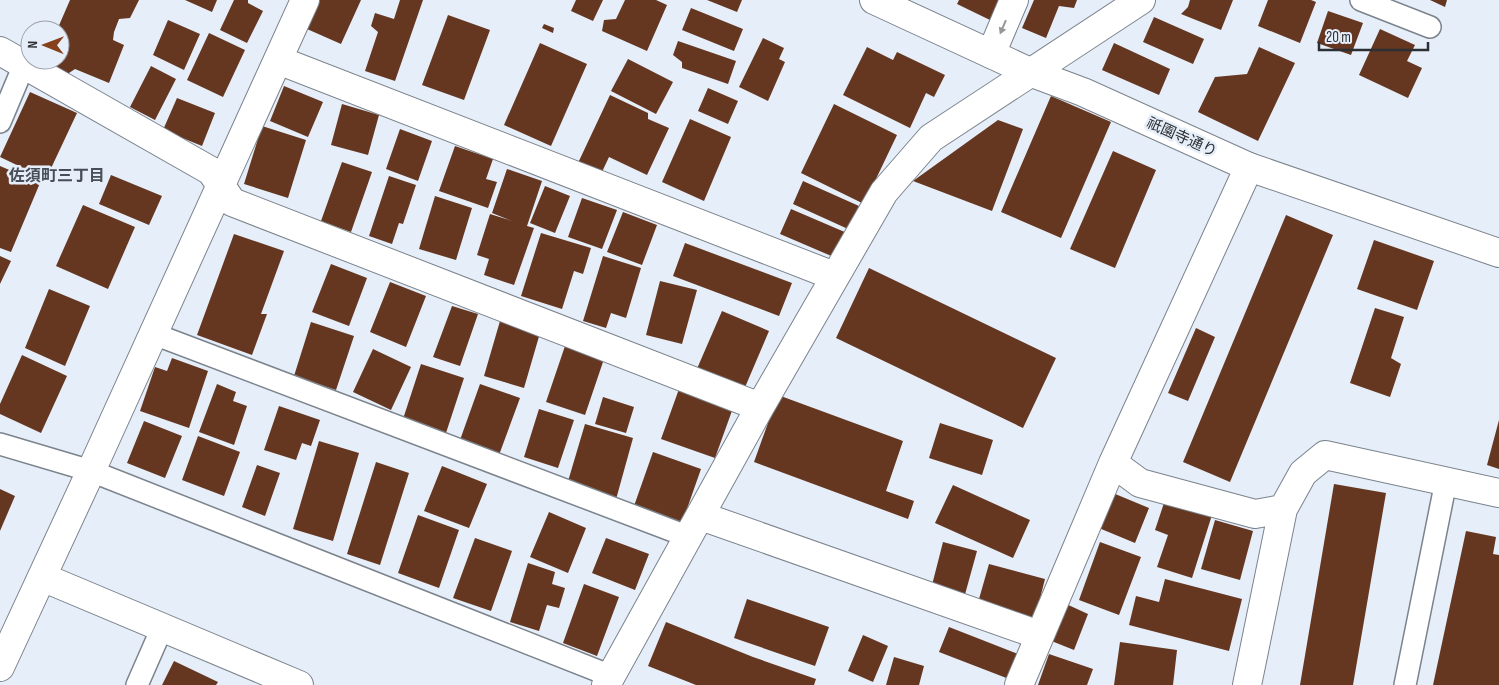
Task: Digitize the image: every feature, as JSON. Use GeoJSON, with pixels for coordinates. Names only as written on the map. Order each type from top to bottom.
{"type":"FeatureCollection","features":[{"type":"Feature","properties":{"kind":"street"},"geometry":{"type":"LineString","coordinates":[[1,661],[92,471],[305,0]]}},
{"type":"Feature","properties":{"kind":"street","name":"祇園寺通り"},"geometry":{"type":"LineString","coordinates":[[874,0],[1032,73],[1083,92],[1249,167],[1499,253]]}},
{"type":"Feature","properties":{"kind":"street"},"geometry":{"type":"LineString","coordinates":[[991,54],[1014,0]]}},
{"type":"Feature","properties":{"kind":"street"},"geometry":{"type":"LineString","coordinates":[[608,681],[760,407],[884,192],[930,138],[1141,0]]}},
{"type":"Feature","properties":{"kind":"street"},"geometry":{"type":"LineString","coordinates":[[0,51],[20,63]]}},
{"type":"Feature","properties":{"kind":"street"},"geometry":{"type":"LineString","coordinates":[[278,60],[834,276]]}},
{"type":"Feature","properties":{"kind":"street"},"geometry":{"type":"LineString","coordinates":[[33,70],[211,171],[232,202],[760,407]]}},
{"type":"Feature","properties":{"kind":"street"},"geometry":{"type":"LineString","coordinates":[[1019,685],[1113,463],[1249,167]]}},
{"type":"Feature","properties":{"kind":"street"},"geometry":{"type":"LineString","coordinates":[[1247,685],[1283,509],[1303,473],[1325,455],[1499,493]]}},
{"type":"Feature","properties":{"kind":"street"},"geometry":{"type":"LineString","coordinates":[[1113,463],[1140,483],[1255,514],[1283,509]]}},
{"type":"Feature","properties":{"kind":"street"},"geometry":{"type":"LineString","coordinates":[[695,526],[1039,634]]}},
{"type":"Feature","properties":{"kind":"street"},"geometry":{"type":"LineString","coordinates":[[42,577],[299,685]]}},
{"type":"Feature","properties":{"kind":"lane"},"geometry":{"type":"LineString","coordinates":[[1361,0],[1430,27]]}},
{"type":"Feature","properties":{"kind":"lane"},"geometry":{"type":"LineString","coordinates":[[0,122],[22,70]]}},
{"type":"Feature","properties":{"kind":"lane"},"geometry":{"type":"LineString","coordinates":[[154,334],[695,526]]}},
{"type":"Feature","properties":{"kind":"lane"},"geometry":{"type":"LineString","coordinates":[[0,444],[92,471],[608,681]]}},
{"type":"Feature","properties":{"kind":"lane"},"geometry":{"type":"LineString","coordinates":[[1405,685],[1446,480]]}},
{"type":"Feature","properties":{"kind":"lane"},"geometry":{"type":"LineString","coordinates":[[137,685],[162,628]]}},
{"type":"Feature","properties":{"kind":"building"},"geometry":{"type":"Polygon","coordinates":[[[70,0],[139,0],[130,18],[119,19],[114,32],[113,40],[124,45],[109,83],[75,69],[66,75],[54,70],[70,70],[70,20],[61,20],[70,0]]]}},
{"type":"Feature","properties":{"kind":"building"},"geometry":{"type":"Polygon","coordinates":[[[185,0],[217,0],[212,12],[185,0]]]}},
{"type":"Feature","properties":{"kind":"building"},"geometry":{"type":"Polygon","coordinates":[[[234,0],[248,0],[248,3],[263,11],[247,43],[220,30],[234,0]]]}},
{"type":"Feature","properties":{"kind":"building"},"geometry":{"type":"Polygon","coordinates":[[[320,0],[361,0],[341,44],[307,29],[320,0]]]}},
{"type":"Feature","properties":{"kind":"building"},"geometry":{"type":"Polygon","coordinates":[[[400,0],[423,0],[395,81],[365,71],[378,32],[371,26],[375,13],[394,19],[400,0]]]}},
{"type":"Feature","properties":{"kind":"building"},"geometry":{"type":"Polygon","coordinates":[[[576,0],[603,0],[593,21],[571,11],[576,0]]]}},
{"type":"Feature","properties":{"kind":"building"},"geometry":{"type":"Polygon","coordinates":[[[625,0],[656,0],[667,5],[647,51],[602,31],[604,20],[616,19],[625,0]]]}},
{"type":"Feature","properties":{"kind":"building"},"geometry":{"type":"Polygon","coordinates":[[[707,0],[742,0],[737,12],[707,0]]]}},
{"type":"Feature","properties":{"kind":"building"},"geometry":{"type":"Polygon","coordinates":[[[959,0],[999,0],[990,20],[957,4],[959,0]]]}},
{"type":"Feature","properties":{"kind":"building"},"geometry":{"type":"Polygon","coordinates":[[[1034,0],[1077,0],[1074,8],[1059,6],[1046,38],[1022,28],[1034,0]]]}},
{"type":"Feature","properties":{"kind":"building"},"geometry":{"type":"Polygon","coordinates":[[[1190,0],[1233,0],[1221,30],[1181,14],[1188,7],[1190,0]]]}},
{"type":"Feature","properties":{"kind":"building"},"geometry":{"type":"Polygon","coordinates":[[[1268,0],[1311,0],[1316,2],[1300,43],[1258,26],[1268,0]]]}},
{"type":"Feature","properties":{"kind":"building"},"geometry":{"type":"Polygon","coordinates":[[[1430,0],[1447,0],[1445,7],[1430,0]]]}},
{"type":"Feature","properties":{"kind":"building"},"geometry":{"type":"Polygon","coordinates":[[[691,8],[743,29],[734,51],[682,30],[691,8]]]}},
{"type":"Feature","properties":{"kind":"building"},"geometry":{"type":"Polygon","coordinates":[[[1328,11],[1363,23],[1351,55],[1317,43],[1328,11]]]}},
{"type":"Feature","properties":{"kind":"building"},"geometry":{"type":"Polygon","coordinates":[[[448,15],[490,30],[464,100],[422,85],[448,15]]]}},
{"type":"Feature","properties":{"kind":"building"},"geometry":{"type":"Polygon","coordinates":[[[1154,17],[1204,39],[1193,64],[1143,42],[1154,17]]]}},
{"type":"Feature","properties":{"kind":"building"},"geometry":{"type":"Polygon","coordinates":[[[168,20],[200,34],[184,70],[153,55],[168,20]]]}},
{"type":"Feature","properties":{"kind":"building"},"geometry":{"type":"Polygon","coordinates":[[[544,24],[554,28],[553,33],[542,28],[544,24]]]}},
{"type":"Feature","properties":{"kind":"building"},"geometry":{"type":"Polygon","coordinates":[[[1380,29],[1415,45],[1407,61],[1422,68],[1408,98],[1359,75],[1380,29]]]}},
{"type":"Feature","properties":{"kind":"building"},"geometry":{"type":"Polygon","coordinates":[[[209,33],[245,50],[223,97],[187,80],[209,33]]]}},
{"type":"Feature","properties":{"kind":"building"},"geometry":{"type":"Polygon","coordinates":[[[763,38],[784,48],[779,59],[785,62],[768,101],[739,87],[763,38]]]}},
{"type":"Feature","properties":{"kind":"building"},"geometry":{"type":"Polygon","coordinates":[[[678,41],[736,61],[728,84],[682,68],[682,62],[673,55],[678,41]]]}},
{"type":"Feature","properties":{"kind":"building"},"geometry":{"type":"Polygon","coordinates":[[[540,43],[587,64],[551,146],[504,125],[540,43]]]}},
{"type":"Feature","properties":{"kind":"building"},"geometry":{"type":"Polygon","coordinates":[[[1114,43],[1170,69],[1159,95],[1102,70],[1114,43]]]}},
{"type":"Feature","properties":{"kind":"building"},"geometry":{"type":"Polygon","coordinates":[[[867,47],[893,60],[897,52],[945,75],[934,97],[926,93],[910,128],[843,95],[867,47]]]}},
{"type":"Feature","properties":{"kind":"building"},"geometry":{"type":"Polygon","coordinates":[[[1259,47],[1295,63],[1258,141],[1198,112],[1215,77],[1247,74],[1259,47]]]}},
{"type":"Feature","properties":{"kind":"building"},"geometry":{"type":"Polygon","coordinates":[[[628,59],[673,82],[656,114],[611,91],[628,59]]]}},
{"type":"Feature","properties":{"kind":"building"},"geometry":{"type":"Polygon","coordinates":[[[151,66],[176,79],[155,120],[130,107],[151,66]]]}},
{"type":"Feature","properties":{"kind":"building"},"geometry":{"type":"Polygon","coordinates":[[[284,86],[323,102],[308,137],[270,121],[284,86]]]}},
{"type":"Feature","properties":{"kind":"building"},"geometry":{"type":"Polygon","coordinates":[[[708,88],[738,101],[728,124],[698,111],[708,88]]]}},
{"type":"Feature","properties":{"kind":"building"},"geometry":{"type":"Polygon","coordinates":[[[30,92],[77,113],[46,179],[0,157],[30,92]]]}},
{"type":"Feature","properties":{"kind":"building"},"geometry":{"type":"Polygon","coordinates":[[[610,95],[648,113],[648,119],[669,128],[647,175],[609,157],[601,174],[578,163],[610,95]]]}},
{"type":"Feature","properties":{"kind":"building"},"geometry":{"type":"Polygon","coordinates":[[[1051,96],[1111,122],[1061,238],[1001,212],[1051,96]]]}},
{"type":"Feature","properties":{"kind":"building"},"geometry":{"type":"Polygon","coordinates":[[[177,98],[215,113],[202,146],[163,130],[177,98]]]}},
{"type":"Feature","properties":{"kind":"building"},"geometry":{"type":"Polygon","coordinates":[[[342,104],[379,115],[368,155],[331,145],[342,104]]]}},
{"type":"Feature","properties":{"kind":"building"},"geometry":{"type":"Polygon","coordinates":[[[834,104],[897,135],[864,204],[801,173],[834,104]]]}},
{"type":"Feature","properties":{"kind":"building"},"geometry":{"type":"Polygon","coordinates":[[[690,119],[731,137],[704,201],[662,182],[690,119]]]}},
{"type":"Feature","properties":{"kind":"building"},"geometry":{"type":"Polygon","coordinates":[[[998,120],[1023,129],[992,211],[913,181],[998,120]]]}},
{"type":"Feature","properties":{"kind":"building"},"geometry":{"type":"Polygon","coordinates":[[[262,126],[306,140],[288,198],[244,184],[262,126]]]}},
{"type":"Feature","properties":{"kind":"building"},"geometry":{"type":"Polygon","coordinates":[[[400,129],[432,141],[418,181],[386,169],[400,129]]]}},
{"type":"Feature","properties":{"kind":"building"},"geometry":{"type":"Polygon","coordinates":[[[455,146],[493,159],[486,179],[497,182],[488,208],[439,191],[455,146]]]}},
{"type":"Feature","properties":{"kind":"building"},"geometry":{"type":"Polygon","coordinates":[[[1113,151],[1156,170],[1115,268],[1070,249],[1113,151]]]}},
{"type":"Feature","properties":{"kind":"building"},"geometry":{"type":"Polygon","coordinates":[[[342,162],[372,172],[351,232],[321,221],[342,162]]]}},
{"type":"Feature","properties":{"kind":"building"},"geometry":{"type":"Polygon","coordinates":[[[0,166],[40,183],[11,252],[0,248],[0,166]]]}},
{"type":"Feature","properties":{"kind":"building"},"geometry":{"type":"Polygon","coordinates":[[[507,169],[542,181],[527,226],[534,228],[514,285],[484,275],[489,259],[477,255],[490,214],[512,221],[492,213],[507,169]]]}},
{"type":"Feature","properties":{"kind":"building"},"geometry":{"type":"Polygon","coordinates":[[[111,175],[162,196],[149,225],[99,204],[111,175]]]}},
{"type":"Feature","properties":{"kind":"building"},"geometry":{"type":"Polygon","coordinates":[[[389,176],[416,185],[403,224],[399,223],[392,244],[369,236],[389,176]]]}},
{"type":"Feature","properties":{"kind":"building"},"geometry":{"type":"Polygon","coordinates":[[[803,181],[859,206],[848,229],[793,204],[803,181]]]}},
{"type":"Feature","properties":{"kind":"building"},"geometry":{"type":"Polygon","coordinates":[[[545,186],[570,196],[555,233],[530,223],[545,186]]]}},
{"type":"Feature","properties":{"kind":"building"},"geometry":{"type":"Polygon","coordinates":[[[435,196],[472,208],[456,260],[419,249],[435,196]]]}},
{"type":"Feature","properties":{"kind":"building"},"geometry":{"type":"Polygon","coordinates":[[[582,198],[617,210],[602,249],[568,237],[582,198]]]}},
{"type":"Feature","properties":{"kind":"building"},"geometry":{"type":"Polygon","coordinates":[[[83,205],[135,227],[108,289],[56,266],[83,205]]]}},
{"type":"Feature","properties":{"kind":"building"},"geometry":{"type":"Polygon","coordinates":[[[791,209],[847,233],[836,258],[780,234],[791,209]]]}},
{"type":"Feature","properties":{"kind":"building"},"geometry":{"type":"Polygon","coordinates":[[[623,212],[657,225],[642,265],[607,252],[623,212]]]}},
{"type":"Feature","properties":{"kind":"building"},"geometry":{"type":"Polygon","coordinates":[[[1286,215],[1333,235],[1230,482],[1183,462],[1286,215]]]}},
{"type":"Feature","properties":{"kind":"building"},"geometry":{"type":"Polygon","coordinates":[[[541,233],[591,248],[583,274],[574,271],[562,309],[521,296],[541,233]]]}},
{"type":"Feature","properties":{"kind":"building"},"geometry":{"type":"Polygon","coordinates":[[[234,234],[284,251],[261,314],[267,314],[252,355],[197,335],[234,234]]]}},
{"type":"Feature","properties":{"kind":"building"},"geometry":{"type":"Polygon","coordinates":[[[1374,240],[1434,261],[1417,310],[1357,289],[1374,240]]]}},
{"type":"Feature","properties":{"kind":"building"},"geometry":{"type":"Polygon","coordinates":[[[685,243],[792,283],[779,316],[673,276],[685,243]]]}},
{"type":"Feature","properties":{"kind":"building"},"geometry":{"type":"Polygon","coordinates":[[[0,256],[11,261],[0,284],[0,256]]]}},
{"type":"Feature","properties":{"kind":"building"},"geometry":{"type":"Polygon","coordinates":[[[603,256],[641,268],[626,318],[611,313],[606,328],[583,321],[603,256]]]}},
{"type":"Feature","properties":{"kind":"building"},"geometry":{"type":"Polygon","coordinates":[[[331,264],[367,278],[349,326],[312,312],[331,264]]]}},
{"type":"Feature","properties":{"kind":"building"},"geometry":{"type":"Polygon","coordinates":[[[869,268],[1056,358],[1023,428],[836,338],[869,268]]]}},
{"type":"Feature","properties":{"kind":"building"},"geometry":{"type":"Polygon","coordinates":[[[660,281],[697,290],[682,344],[646,335],[660,281]]]}},
{"type":"Feature","properties":{"kind":"building"},"geometry":{"type":"Polygon","coordinates":[[[390,282],[426,296],[406,347],[370,332],[390,282]]]}},
{"type":"Feature","properties":{"kind":"building"},"geometry":{"type":"Polygon","coordinates":[[[49,289],[90,306],[65,366],[25,348],[49,289]]]}},
{"type":"Feature","properties":{"kind":"building"},"geometry":{"type":"Polygon","coordinates":[[[452,306],[478,314],[460,366],[433,357],[452,306]]]}},
{"type":"Feature","properties":{"kind":"building"},"geometry":{"type":"Polygon","coordinates":[[[1375,308],[1404,317],[1391,358],[1401,364],[1390,397],[1350,383],[1375,308]]]}},
{"type":"Feature","properties":{"kind":"building"},"geometry":{"type":"Polygon","coordinates":[[[722,311],[769,331],[743,392],[696,371],[722,311]]]}},
{"type":"Feature","properties":{"kind":"building"},"geometry":{"type":"Polygon","coordinates":[[[500,321],[540,333],[524,388],[484,376],[500,321]]]}},
{"type":"Feature","properties":{"kind":"building"},"geometry":{"type":"Polygon","coordinates":[[[311,322],[354,336],[336,390],[294,376],[311,322]]]}},
{"type":"Feature","properties":{"kind":"building"},"geometry":{"type":"Polygon","coordinates":[[[1196,328],[1215,337],[1188,401],[1168,393],[1196,328]]]}},
{"type":"Feature","properties":{"kind":"building"},"geometry":{"type":"Polygon","coordinates":[[[565,346],[604,359],[585,415],[546,402],[565,346]]]}},
{"type":"Feature","properties":{"kind":"building"},"geometry":{"type":"Polygon","coordinates":[[[373,349],[411,367],[391,410],[353,392],[373,349]]]}},
{"type":"Feature","properties":{"kind":"building"},"geometry":{"type":"Polygon","coordinates":[[[22,355],[67,376],[41,433],[0,414],[0,404],[22,355]]]}},
{"type":"Feature","properties":{"kind":"building"},"geometry":{"type":"Polygon","coordinates":[[[172,358],[208,371],[189,428],[140,411],[155,367],[167,371],[172,358]]]}},
{"type":"Feature","properties":{"kind":"building"},"geometry":{"type":"Polygon","coordinates":[[[421,364],[464,378],[446,433],[403,419],[421,364]]]}},
{"type":"Feature","properties":{"kind":"building"},"geometry":{"type":"Polygon","coordinates":[[[217,384],[236,392],[233,401],[247,406],[234,445],[199,432],[217,384]]]}},
{"type":"Feature","properties":{"kind":"building"},"geometry":{"type":"Polygon","coordinates":[[[480,384],[520,398],[499,455],[460,440],[480,384]]]}},
{"type":"Feature","properties":{"kind":"building"},"geometry":{"type":"Polygon","coordinates":[[[679,389],[733,408],[715,458],[661,439],[679,389]]]}},
{"type":"Feature","properties":{"kind":"building"},"geometry":{"type":"Polygon","coordinates":[[[778,395],[903,441],[886,491],[914,501],[908,519],[754,462],[778,395]]]}},
{"type":"Feature","properties":{"kind":"building"},"geometry":{"type":"Polygon","coordinates":[[[603,397],[634,407],[626,433],[595,424],[603,397]]]}},
{"type":"Feature","properties":{"kind":"building"},"geometry":{"type":"Polygon","coordinates":[[[279,406],[320,420],[311,446],[302,443],[296,460],[264,450],[279,406]]]}},
{"type":"Feature","properties":{"kind":"building"},"geometry":{"type":"Polygon","coordinates":[[[539,409],[574,420],[558,468],[524,457],[539,409]]]}},
{"type":"Feature","properties":{"kind":"building"},"geometry":{"type":"Polygon","coordinates":[[[1499,420],[1499,469],[1487,465],[1499,420]]]}},
{"type":"Feature","properties":{"kind":"building"},"geometry":{"type":"Polygon","coordinates":[[[144,421],[182,436],[165,478],[127,463],[144,421]]]}},
{"type":"Feature","properties":{"kind":"building"},"geometry":{"type":"Polygon","coordinates":[[[940,423],[993,440],[982,475],[929,458],[940,423]]]}},
{"type":"Feature","properties":{"kind":"building"},"geometry":{"type":"Polygon","coordinates":[[[585,424],[633,438],[615,503],[566,488],[585,424]]]}},
{"type":"Feature","properties":{"kind":"building"},"geometry":{"type":"Polygon","coordinates":[[[198,436],[240,452],[224,496],[182,480],[198,436]]]}},
{"type":"Feature","properties":{"kind":"building"},"geometry":{"type":"Polygon","coordinates":[[[319,441],[359,453],[333,541],[293,529],[319,441]]]}},
{"type":"Feature","properties":{"kind":"building"},"geometry":{"type":"Polygon","coordinates":[[[653,452],[701,469],[682,523],[634,506],[653,452]]]}},
{"type":"Feature","properties":{"kind":"building"},"geometry":{"type":"Polygon","coordinates":[[[376,462],[409,473],[380,565],[347,554],[376,462]]]}},
{"type":"Feature","properties":{"kind":"building"},"geometry":{"type":"Polygon","coordinates":[[[257,465],[280,473],[265,516],[242,507],[257,465]]]}},
{"type":"Feature","properties":{"kind":"building"},"geometry":{"type":"Polygon","coordinates":[[[442,466],[487,484],[469,528],[424,511],[442,466]]]}},
{"type":"Feature","properties":{"kind":"building"},"geometry":{"type":"Polygon","coordinates":[[[1334,484],[1386,493],[1353,685],[1300,685],[1334,484]]]}},
{"type":"Feature","properties":{"kind":"building"},"geometry":{"type":"Polygon","coordinates":[[[953,485],[1030,520],[1013,558],[935,523],[953,485]]]}},
{"type":"Feature","properties":{"kind":"building"},"geometry":{"type":"Polygon","coordinates":[[[0,489],[15,496],[0,531],[0,489]]]}},
{"type":"Feature","properties":{"kind":"building"},"geometry":{"type":"Polygon","coordinates":[[[1108,491],[1149,508],[1135,543],[1094,526],[1108,491]]]}},
{"type":"Feature","properties":{"kind":"building"},"geometry":{"type":"Polygon","coordinates":[[[1165,500],[1212,515],[1192,578],[1157,567],[1168,535],[1155,530],[1165,500]]]}},
{"type":"Feature","properties":{"kind":"building"},"geometry":{"type":"Polygon","coordinates":[[[549,512],[586,528],[568,573],[530,557],[549,512]]]}},
{"type":"Feature","properties":{"kind":"building"},"geometry":{"type":"Polygon","coordinates":[[[418,515],[459,530],[439,588],[398,573],[418,515]]]}},
{"type":"Feature","properties":{"kind":"building"},"geometry":{"type":"Polygon","coordinates":[[[1215,520],[1253,531],[1240,580],[1201,569],[1215,520]]]}},
{"type":"Feature","properties":{"kind":"building"},"geometry":{"type":"Polygon","coordinates":[[[1466,531],[1496,537],[1493,554],[1499,555],[1499,685],[1433,685],[1466,531]]]}},
{"type":"Feature","properties":{"kind":"building"},"geometry":{"type":"Polygon","coordinates":[[[475,538],[512,551],[491,611],[453,598],[475,538]]]}},
{"type":"Feature","properties":{"kind":"building"},"geometry":{"type":"Polygon","coordinates":[[[606,538],[649,554],[635,590],[592,573],[606,538]]]}},
{"type":"Feature","properties":{"kind":"building"},"geometry":{"type":"Polygon","coordinates":[[[943,542],[977,551],[964,598],[931,589],[943,542]]]}},
{"type":"Feature","properties":{"kind":"building"},"geometry":{"type":"Polygon","coordinates":[[[1100,542],[1141,557],[1119,615],[1079,600],[1100,542]]]}},
{"type":"Feature","properties":{"kind":"building"},"geometry":{"type":"Polygon","coordinates":[[[528,563],[555,572],[552,584],[565,588],[559,608],[547,605],[539,631],[510,622],[528,563]]]}},
{"type":"Feature","properties":{"kind":"building"},"geometry":{"type":"Polygon","coordinates":[[[989,564],[1045,579],[1034,622],[977,606],[989,564]]]}},
{"type":"Feature","properties":{"kind":"building"},"geometry":{"type":"Polygon","coordinates":[[[1165,579],[1242,599],[1229,651],[1129,625],[1136,596],[1159,602],[1165,579]]]}},
{"type":"Feature","properties":{"kind":"building"},"geometry":{"type":"Polygon","coordinates":[[[584,584],[619,597],[597,656],[563,643],[584,584]]]}},
{"type":"Feature","properties":{"kind":"building"},"geometry":{"type":"Polygon","coordinates":[[[747,599],[829,627],[815,666],[734,638],[747,599]]]}},
{"type":"Feature","properties":{"kind":"building"},"geometry":{"type":"Polygon","coordinates":[[[1064,603],[1088,614],[1074,650],[1049,640],[1064,603]]]}},
{"type":"Feature","properties":{"kind":"building"},"geometry":{"type":"Polygon","coordinates":[[[666,622],[753,657],[816,679],[814,685],[696,685],[648,666],[666,622]]]}},
{"type":"Feature","properties":{"kind":"building"},"geometry":{"type":"Polygon","coordinates":[[[949,627],[1018,654],[1009,679],[939,652],[949,627]]]}},
{"type":"Feature","properties":{"kind":"building"},"geometry":{"type":"Polygon","coordinates":[[[863,635],[888,646],[873,682],[848,671],[863,635]]]}},
{"type":"Feature","properties":{"kind":"building"},"geometry":{"type":"Polygon","coordinates":[[[1120,642],[1177,650],[1173,685],[1114,685],[1120,642]]]}},
{"type":"Feature","properties":{"kind":"building"},"geometry":{"type":"Polygon","coordinates":[[[1049,654],[1093,669],[1087,685],[1038,685],[1049,654]]]}},
{"type":"Feature","properties":{"kind":"building"},"geometry":{"type":"Polygon","coordinates":[[[894,657],[924,666],[919,685],[886,685],[894,657]]]}},
{"type":"Feature","properties":{"kind":"building"},"geometry":{"type":"Polygon","coordinates":[[[174,661],[218,682],[216,685],[162,685],[174,661]]]}},
{"type":"Feature","properties":{"kind":"district","name":"佐須町三丁目"},"geometry":{"type":"Point","coordinates":[57,175]}}]}
